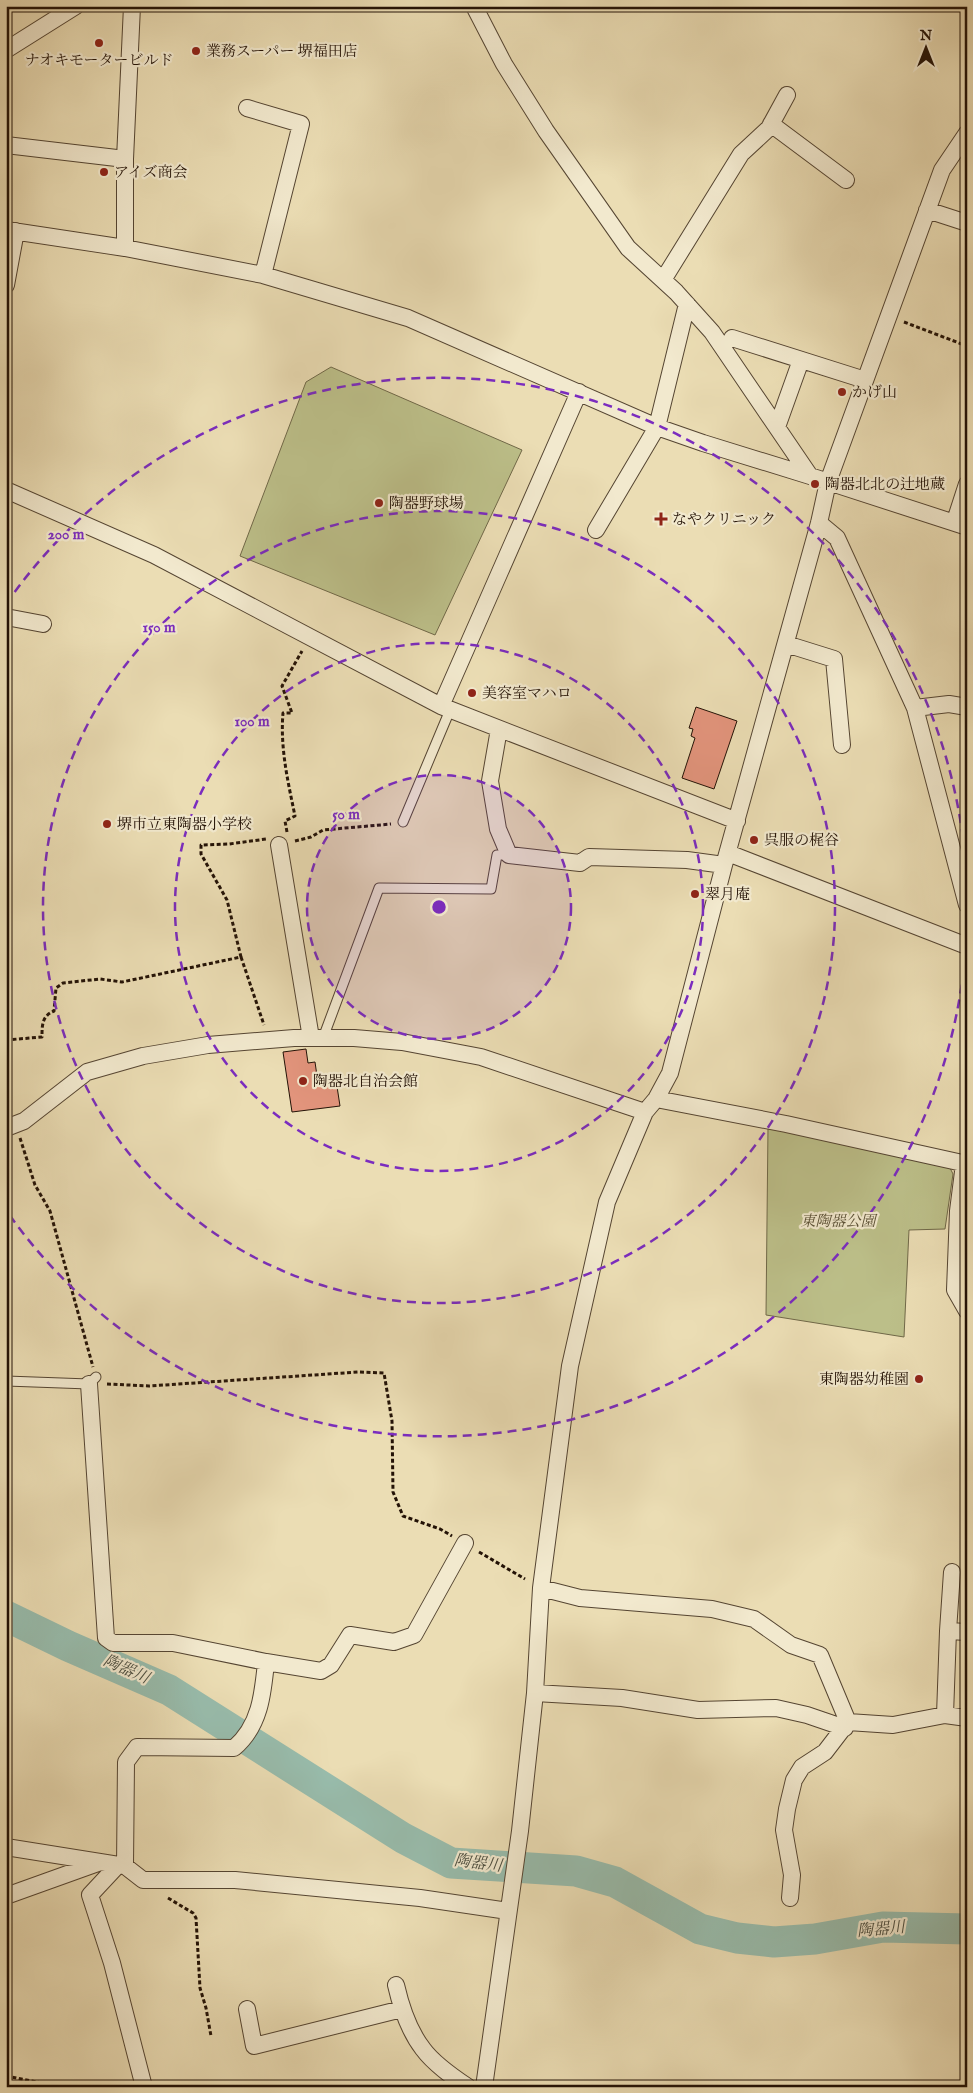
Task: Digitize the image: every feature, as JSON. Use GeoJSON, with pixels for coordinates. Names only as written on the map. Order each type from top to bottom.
{"type":"FeatureCollection","features":[{"type":"Feature","properties":{"kind":"street"},"geometry":{"type":"LineString","coordinates":[[6,50],[76,6]]}},
{"type":"Feature","properties":{"kind":"street"},"geometry":{"type":"LineString","coordinates":[[125,248],[125,159],[132,6]]}},
{"type":"Feature","properties":{"kind":"street"},"geometry":{"type":"LineString","coordinates":[[474,6],[504,64],[546,131],[628,248],[663,280],[712,332],[810,476]]}},
{"type":"Feature","properties":{"kind":"street"},"geometry":{"type":"LineString","coordinates":[[663,280],[741,154],[769,128],[787,95]]}},
{"type":"Feature","properties":{"kind":"street"},"geometry":{"type":"LineString","coordinates":[[247,108],[300,124],[263,275]]}},
{"type":"Feature","properties":{"kind":"street"},"geometry":{"type":"LineString","coordinates":[[771,124],[846,180]]}},
{"type":"Feature","properties":{"kind":"street"},"geometry":{"type":"LineString","coordinates":[[484,2087],[520,1831],[535,1694],[541,1588],[570,1366],[607,1202],[644,1112],[656,1099],[670,1073],[726,859],[819,523],[828,482],[942,170],[967,133]]}},
{"type":"Feature","properties":{"kind":"street"},"geometry":{"type":"LineString","coordinates":[[6,145],[125,159]]}},
{"type":"Feature","properties":{"kind":"street"},"geometry":{"type":"LineString","coordinates":[[927,210],[967,224]]}},
{"type":"Feature","properties":{"kind":"street"},"geometry":{"type":"LineString","coordinates":[[6,285],[11,230],[125,248],[263,275],[408,318],[657,427],[961,524],[967,484]]}},
{"type":"Feature","properties":{"kind":"street"},"geometry":{"type":"LineString","coordinates":[[596,530],[657,427],[687,304]]}},
{"type":"Feature","properties":{"kind":"street"},"geometry":{"type":"LineString","coordinates":[[732,338],[865,380]]}},
{"type":"Feature","properties":{"kind":"street"},"geometry":{"type":"LineString","coordinates":[[776,427],[800,360]]}},
{"type":"Feature","properties":{"kind":"street"},"geometry":{"type":"LineString","coordinates":[[446,708],[578,392]]}},
{"type":"Feature","properties":{"kind":"street"},"geometry":{"type":"LineString","coordinates":[[6,490],[154,555],[446,708],[738,821]]}},
{"type":"Feature","properties":{"kind":"street"},"geometry":{"type":"LineString","coordinates":[[819,523],[837,538],[914,708],[967,905]]}},
{"type":"Feature","properties":{"kind":"street"},"geometry":{"type":"LineString","coordinates":[[6,617],[43,624]]}},
{"type":"Feature","properties":{"kind":"street"},"geometry":{"type":"LineString","coordinates":[[786,644],[834,658],[842,745]]}},
{"type":"Feature","properties":{"kind":"street"},"geometry":{"type":"LineString","coordinates":[[914,708],[949,704],[967,707]]}},
{"type":"Feature","properties":{"kind":"street"},"geometry":{"type":"LineString","coordinates":[[499,729],[490,781],[498,828],[509,856],[580,863],[589,857],[687,860],[726,859],[967,946]]}},
{"type":"Feature","properties":{"kind":"street"},"geometry":{"type":"LineString","coordinates":[[278,839],[317,1038]]}},
{"type":"Feature","properties":{"kind":"street"},"geometry":{"type":"LineString","coordinates":[[11,1126],[24,1121],[88,1072],[162,1053],[208,1045],[317,1038],[354,1038],[402,1042],[480,1057],[644,1112]]}},
{"type":"Feature","properties":{"kind":"street"},"geometry":{"type":"LineString","coordinates":[[656,1099],[786,1124],[965,1164],[958,1211],[961,1269],[955,1290],[967,1311]]}},
{"type":"Feature","properties":{"kind":"street"},"geometry":{"type":"LineString","coordinates":[[92,1380],[106,1638],[113,1643],[173,1643],[321,1671],[331,1665],[350,1635],[394,1642],[414,1635],[466,1543]]}},
{"type":"Feature","properties":{"kind":"street"},"geometry":{"type":"LineString","coordinates":[[945,1715],[952,1572]]}},
{"type":"Feature","properties":{"kind":"street"},"geometry":{"type":"LineString","coordinates":[[541,1588],[580,1598],[712,1609],[754,1619],[791,1645],[820,1655],[846,1725]]}},
{"type":"Feature","properties":{"kind":"street"},"geometry":{"type":"LineString","coordinates":[[948,1631],[967,1632]]}},
{"type":"Feature","properties":{"kind":"street"},"geometry":{"type":"LineString","coordinates":[[144,2087],[112,1963],[90,1895],[121,1866],[126,1762],[138,1746],[234,1748],[251,1728],[263,1697],[266,1662]]}},
{"type":"Feature","properties":{"kind":"street"},"geometry":{"type":"LineString","coordinates":[[535,1694],[622,1698],[698,1710],[776,1708],[846,1725],[893,1724],[945,1715],[967,1718]]}},
{"type":"Feature","properties":{"kind":"street"},"geometry":{"type":"LineString","coordinates":[[790,1898],[792,1875],[784,1830],[794,1780],[802,1767],[825,1752],[846,1725]]}},
{"type":"Feature","properties":{"kind":"street"},"geometry":{"type":"LineString","coordinates":[[6,1847],[121,1866],[143,1880],[234,1880],[420,1898],[508,1911]]}},
{"type":"Feature","properties":{"kind":"street"},"geometry":{"type":"LineString","coordinates":[[6,1896],[99,1862]]}},
{"type":"Feature","properties":{"kind":"street"},"geometry":{"type":"LineString","coordinates":[[396,1984],[402,2009],[423,2050],[454,2078],[468,2087]]}},
{"type":"Feature","properties":{"kind":"street"},"geometry":{"type":"LineString","coordinates":[[247,2010],[254,2046],[402,2009]]}},
{"type":"Feature","properties":{"kind":"lane"},"geometry":{"type":"LineString","coordinates":[[403,822],[446,708]]}},
{"type":"Feature","properties":{"kind":"lane"},"geometry":{"type":"LineString","coordinates":[[317,1038],[379,888],[491,889],[497,855],[509,856]]}},
{"type":"Feature","properties":{"kind":"lane"},"geometry":{"type":"LineString","coordinates":[[6,1381],[92,1380]]}},
{"type":"Feature","properties":{"kind":"path"},"geometry":{"type":"LineString","coordinates":[[888,316],[967,346]]}},
{"type":"Feature","properties":{"kind":"path"},"geometry":{"type":"LineString","coordinates":[[278,839],[285,821],[295,816],[287,778],[281,731],[283,713],[292,713],[282,686],[310,637]]}},
{"type":"Feature","properties":{"kind":"path"},"geometry":{"type":"LineString","coordinates":[[269,1040],[241,957],[228,900],[201,854],[201,845],[311,837],[323,830],[403,822]]}},
{"type":"Feature","properties":{"kind":"path"},"geometry":{"type":"LineString","coordinates":[[6,1040],[42,1037],[43,1021],[48,1014],[54,1011],[56,988],[62,983],[100,979],[122,982],[241,957]]}},
{"type":"Feature","properties":{"kind":"path"},"geometry":{"type":"LineString","coordinates":[[11,1126],[35,1185],[50,1211],[92,1380],[105,1384],[149,1386],[358,1372],[384,1373],[392,1421],[393,1492],[403,1516],[440,1529],[541,1588]]}},
{"type":"Feature","properties":{"kind":"path"},"geometry":{"type":"LineString","coordinates":[[160,1880],[166,1897],[193,1913],[196,1918],[200,1988],[211,2036]]}},
{"type":"Feature","properties":{"kind":"path"},"geometry":{"type":"LineString","coordinates":[[6,2076],[47,2084],[48,2087]]}},
{"type":"Feature","properties":{"kind":"green space","name":"陶器野球場"},"geometry":{"type":"Polygon","coordinates":[[[331,367],[522,450],[435,635],[240,556],[306,382],[331,367]]]}},
{"type":"Feature","properties":{"kind":"green space","name":"東陶器公園"},"geometry":{"type":"Polygon","coordinates":[[[768,1127],[950,1168],[953,1174],[945,1229],[909,1230],[904,1337],[766,1315],[768,1127]]]}},
{"type":"Feature","properties":{"kind":"building"},"geometry":{"type":"Polygon","coordinates":[[[696,707],[737,721],[714,789],[682,778],[695,738],[691,736],[693,729],[689,728],[696,707]]]}},
{"type":"Feature","properties":{"kind":"building","name":"陶器北自治会館"},"geometry":{"type":"Polygon","coordinates":[[[306,1049],[308,1063],[315,1062],[318,1083],[336,1080],[340,1106],[292,1112],[283,1052],[306,1049]]]}},
{"type":"Feature","properties":{"kind":"waterway","name":"陶器川"},"geometry":{"type":"LineString","coordinates":[[6,1616],[68,1646],[169,1690],[403,1838],[451,1863],[576,1871],[615,1882],[700,1929],[737,1938],[774,1942],[815,1939],[883,1927],[967,1929]]}},
{"type":"Feature","properties":{"kind":"place","name":"ナオキモータービルド"},"geometry":{"type":"Point","coordinates":[99,43]}},
{"type":"Feature","properties":{"kind":"place","name":"業務スーパー 堺福田店"},"geometry":{"type":"Point","coordinates":[196,51]}},
{"type":"Feature","properties":{"kind":"place","name":"アイズ商会"},"geometry":{"type":"Point","coordinates":[104,172]}},
{"type":"Feature","properties":{"kind":"place","name":"かげ山"},"geometry":{"type":"Point","coordinates":[842,392]}},
{"type":"Feature","properties":{"kind":"place","name":"陶器北北の辻地蔵"},"geometry":{"type":"Point","coordinates":[815,484]}},
{"type":"Feature","properties":{"kind":"place","name":"陶器野球場"},"geometry":{"type":"Point","coordinates":[379,503]}},
{"type":"Feature","properties":{"kind":"place","name":"なやクリニック"},"geometry":{"type":"Point","coordinates":[661,519]}},
{"type":"Feature","properties":{"kind":"place","name":"美容室マハロ"},"geometry":{"type":"Point","coordinates":[472,693]}},
{"type":"Feature","properties":{"kind":"place","name":"堺市立東陶器小学校"},"geometry":{"type":"Point","coordinates":[107,824]}},
{"type":"Feature","properties":{"kind":"place","name":"呉服の梶谷"},"geometry":{"type":"Point","coordinates":[754,840]}},
{"type":"Feature","properties":{"kind":"place","name":"翠月庵"},"geometry":{"type":"Point","coordinates":[695,894]}},
{"type":"Feature","properties":{"kind":"place","name":"陶器北自治会館"},"geometry":{"type":"Point","coordinates":[303,1081]}},
{"type":"Feature","properties":{"kind":"place","name":"東陶器幼稚園"},"geometry":{"type":"Point","coordinates":[919,1379]}}]}
